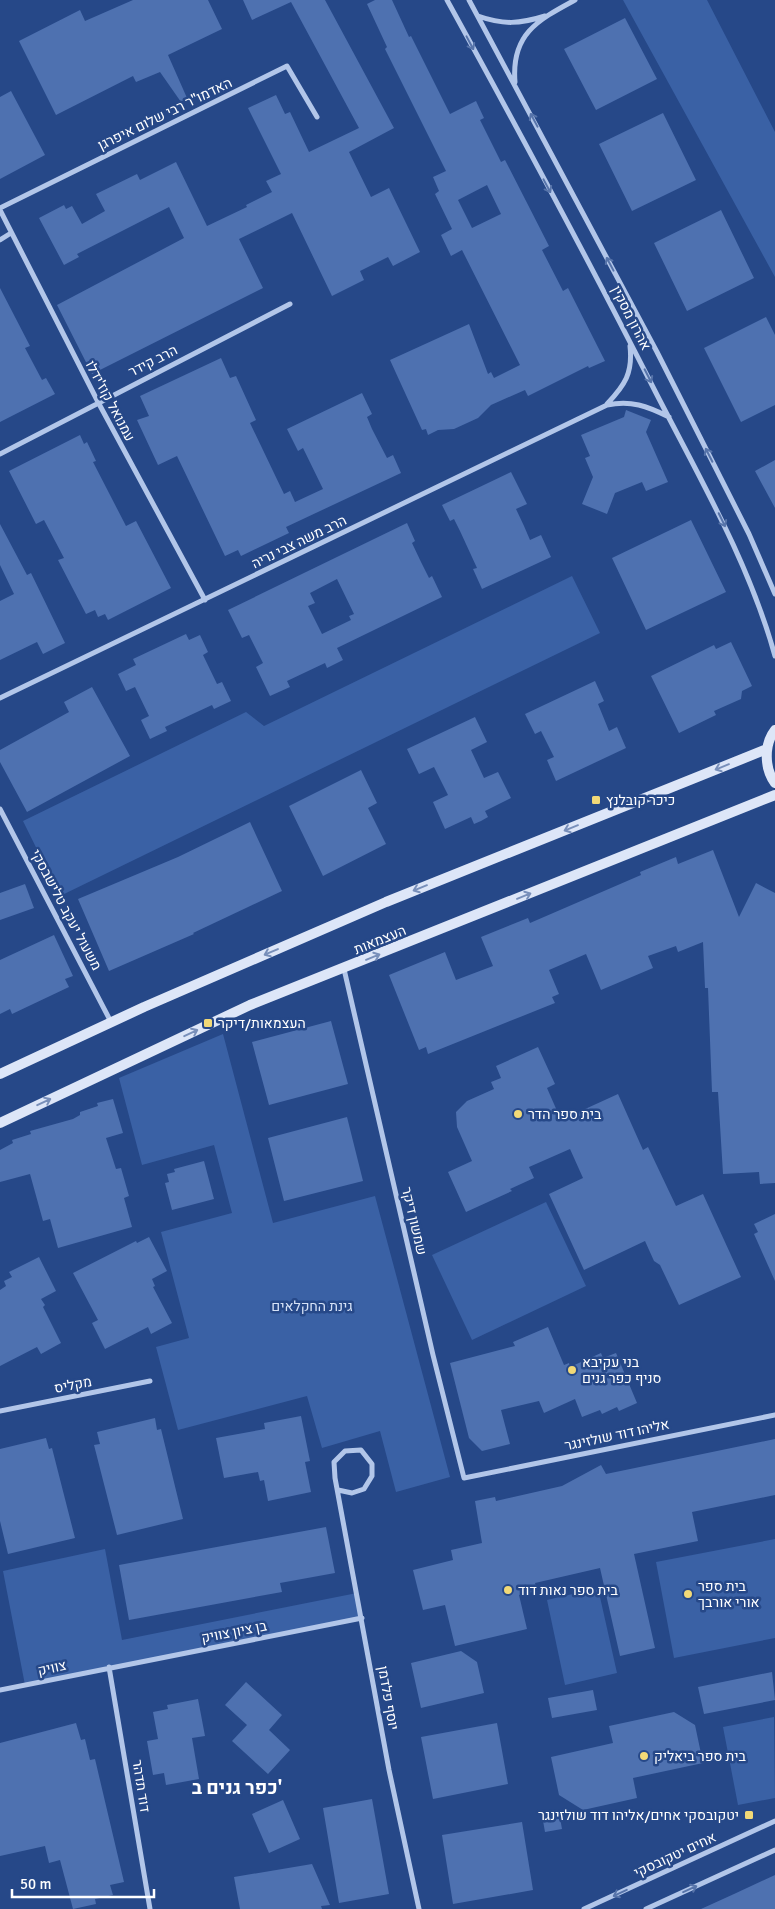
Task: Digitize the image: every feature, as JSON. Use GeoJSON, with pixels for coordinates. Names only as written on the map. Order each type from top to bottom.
{"type":"FeatureCollection","features":[{"type":"Feature","properties":{"kind":"main road"},"geometry":{"type":"LineString","coordinates":[[775,730],[767,749],[767,765],[775,783]]}},
{"type":"Feature","properties":{"kind":"main road"},"geometry":{"type":"LineString","coordinates":[[0,1074],[111,1022],[386,902],[767,749]]}},
{"type":"Feature","properties":{"kind":"main road","name":"העצמאות"},"geometry":{"type":"LineString","coordinates":[[0,1123],[250,1005],[775,795]]}},
{"type":"Feature","properties":{"kind":"street","name":"אהרון מסקין"},"geometry":{"type":"LineString","coordinates":[[447,0],[630,341],[731,540],[762,616],[775,656]]}},
{"type":"Feature","properties":{"kind":"street","name":"אהרון מסקין"},"geometry":{"type":"LineString","coordinates":[[469,0],[661,360],[749,534],[775,594]]}},
{"type":"Feature","properties":{"kind":"street"},"geometry":{"type":"LineString","coordinates":[[516,85],[514,64],[517,50],[529,29],[548,15],[575,0]]}},
{"type":"Feature","properties":{"kind":"street"},"geometry":{"type":"LineString","coordinates":[[478,16],[506,24],[523,23],[548,15]]}},
{"type":"Feature","properties":{"kind":"street","name":"האדמו\"ר רבי שלום איפרגן"},"geometry":{"type":"LineString","coordinates":[[0,209],[287,66],[318,117]]}},
{"type":"Feature","properties":{"kind":"street","name":"עמנואל קוז'ידלו"},"geometry":{"type":"LineString","coordinates":[[0,209],[98,402],[205,600]]}},
{"type":"Feature","properties":{"kind":"street"},"geometry":{"type":"LineString","coordinates":[[0,240],[12,233]]}},
{"type":"Feature","properties":{"kind":"street","name":"הרב קידר"},"geometry":{"type":"LineString","coordinates":[[0,454],[290,304]]}},
{"type":"Feature","properties":{"kind":"street","name":"הרב משה צבי נריה"},"geometry":{"type":"LineString","coordinates":[[607,405],[622,387],[629,374],[632,362],[630,341]]}},
{"type":"Feature","properties":{"kind":"street","name":"הרב משה צבי נריה"},"geometry":{"type":"LineString","coordinates":[[0,698],[607,405],[622,402],[637,403],[669,417]]}},
{"type":"Feature","properties":{"kind":"street","name":"משעול יעקב טלישבסקי"},"geometry":{"type":"LineString","coordinates":[[0,809],[111,1022]]}},
{"type":"Feature","properties":{"kind":"street","name":"שמשון דיקר"},"geometry":{"type":"LineString","coordinates":[[344,969],[433,1355],[464,1478]]}},
{"type":"Feature","properties":{"kind":"street","name":"מקליס"},"geometry":{"type":"LineString","coordinates":[[0,1411],[150,1380]]}},
{"type":"Feature","properties":{"kind":"street","name":"אליהו דוד שולזינגר"},"geometry":{"type":"LineString","coordinates":[[464,1478],[775,1415]]}},
{"type":"Feature","properties":{"kind":"street","name":"יוסף פלדמן"},"geometry":{"type":"LineString","coordinates":[[338,1490],[352,1493],[364,1489],[372,1476],[372,1464],[361,1450],[345,1450],[334,1462],[335,1478],[390,1770],[419,1909]]}},
{"type":"Feature","properties":{"kind":"street","name":"בן ציון צוויק"},"geometry":{"type":"LineString","coordinates":[[109,1667],[362,1618]]}},
{"type":"Feature","properties":{"kind":"street","name":"צוויק"},"geometry":{"type":"LineString","coordinates":[[0,1690],[109,1667]]}},
{"type":"Feature","properties":{"kind":"street","name":"דוד תדהר"},"geometry":{"type":"LineString","coordinates":[[109,1667],[150,1909]]}},
{"type":"Feature","properties":{"kind":"street","name":"אחים יטקובסקי"},"geometry":{"type":"LineString","coordinates":[[584,1909],[775,1821]]}},
{"type":"Feature","properties":{"kind":"street"},"geometry":{"type":"LineString","coordinates":[[646,1909],[775,1850]]}},
{"type":"Feature","properties":{"kind":"green space"},"geometry":{"type":"Polygon","coordinates":[[[623,0],[707,0],[775,132],[775,277],[623,0]]]}},
{"type":"Feature","properties":{"kind":"green space"},"geometry":{"type":"Polygon","coordinates":[[[572,576],[600,633],[60,896],[23,821],[246,712],[264,726],[572,576]]]}},
{"type":"Feature","properties":{"kind":"green space","name":"גינת החקלאים"},"geometry":{"type":"Polygon","coordinates":[[[223,1034],[273,1223],[375,1196],[450,1477],[396,1492],[380,1431],[322,1448],[307,1396],[178,1430],[156,1347],[189,1338],[161,1232],[232,1213],[214,1145],[142,1165],[119,1078],[223,1034]]]}},
{"type":"Feature","properties":{"kind":"green space"},"geometry":{"type":"Polygon","coordinates":[[[546,1202],[586,1286],[472,1340],[432,1255],[546,1202]]]}},
{"type":"Feature","properties":{"kind":"green space"},"geometry":{"type":"Polygon","coordinates":[[[775,1539],[775,1638],[674,1658],[656,1562],[775,1539]]]}},
{"type":"Feature","properties":{"kind":"green space"},"geometry":{"type":"Polygon","coordinates":[[[105,1549],[122,1640],[357,1593],[362,1618],[25,1685],[3,1571],[105,1549]]]}},
{"type":"Feature","properties":{"kind":"green space"},"geometry":{"type":"Polygon","coordinates":[[[598,1588],[617,1673],[565,1685],[547,1600],[598,1588]]]}},
{"type":"Feature","properties":{"kind":"green space"},"geometry":{"type":"Polygon","coordinates":[[[774,1717],[775,1798],[738,1805],[723,1727],[774,1717]]]}},
{"type":"Feature","properties":{"kind":"building"},"geometry":{"type":"Polygon","coordinates":[[[133,0],[208,0],[222,29],[168,55],[187,98],[181,102],[160,72],[136,82],[133,76],[56,115],[19,41],[80,10],[85,21],[133,0]]]}},
{"type":"Feature","properties":{"kind":"building"},"geometry":{"type":"Polygon","coordinates":[[[243,0],[325,0],[394,128],[349,152],[371,197],[389,188],[420,252],[393,266],[388,257],[360,271],[364,280],[332,296],[292,213],[239,239],[263,288],[92,374],[57,305],[184,238],[169,207],[77,254],[79,257],[64,265],[39,218],[64,205],[66,209],[72,206],[82,224],[105,211],[96,194],[137,174],[140,180],[176,162],[207,226],[247,207],[246,205],[272,192],[266,181],[281,174],[248,108],[276,95],[285,114],[290,112],[309,152],[359,128],[291,2],[252,20],[243,0]]]}},
{"type":"Feature","properties":{"kind":"building"},"geometry":{"type":"Polygon","coordinates":[[[375,0],[392,0],[409,37],[411,36],[450,114],[476,101],[484,118],[480,120],[501,162],[505,160],[549,246],[542,250],[563,291],[568,288],[605,361],[589,368],[588,366],[528,396],[525,390],[491,405],[478,418],[454,429],[438,430],[428,435],[426,429],[422,430],[390,360],[469,324],[488,374],[491,372],[494,378],[520,365],[462,250],[451,256],[441,235],[452,229],[435,194],[439,191],[433,177],[446,171],[385,49],[387,47],[367,4],[375,0]],[[487,185],[458,200],[472,228],[501,214],[487,185]]]}},
{"type":"Feature","properties":{"kind":"building"},"geometry":{"type":"Polygon","coordinates":[[[625,18],[657,79],[596,110],[564,49],[625,18]]]}},
{"type":"Feature","properties":{"kind":"building"},"geometry":{"type":"Polygon","coordinates":[[[11,91],[45,155],[0,179],[0,97],[11,91]]]}},
{"type":"Feature","properties":{"kind":"building"},"geometry":{"type":"Polygon","coordinates":[[[663,113],[696,180],[632,211],[599,144],[663,113]]]}},
{"type":"Feature","properties":{"kind":"building"},"geometry":{"type":"Polygon","coordinates":[[[721,210],[754,278],[687,311],[654,243],[721,210]]]}},
{"type":"Feature","properties":{"kind":"building"},"geometry":{"type":"Polygon","coordinates":[[[0,288],[30,346],[25,348],[42,380],[46,378],[55,394],[0,422],[0,288]]]}},
{"type":"Feature","properties":{"kind":"building"},"geometry":{"type":"Polygon","coordinates":[[[766,317],[775,335],[775,405],[741,422],[704,348],[766,317]]]}},
{"type":"Feature","properties":{"kind":"building"},"geometry":{"type":"Polygon","coordinates":[[[221,358],[230,378],[236,376],[256,420],[250,423],[284,494],[290,491],[295,502],[323,489],[303,448],[298,451],[287,429],[362,393],[372,414],[367,417],[372,429],[387,458],[393,455],[401,473],[286,527],[289,533],[241,556],[238,550],[225,556],[177,456],[158,465],[137,420],[149,416],[140,396],[221,358]]]}},
{"type":"Feature","properties":{"kind":"building"},"geometry":{"type":"Polygon","coordinates":[[[626,410],[651,420],[646,432],[668,482],[646,491],[642,482],[615,493],[607,514],[582,504],[593,477],[585,458],[590,456],[581,435],[624,417],[626,410]]]}},
{"type":"Feature","properties":{"kind":"building"},"geometry":{"type":"Polygon","coordinates":[[[80,435],[84,444],[87,442],[96,461],[93,462],[126,526],[136,521],[171,588],[108,620],[105,614],[98,617],[95,610],[86,614],[58,560],[64,558],[44,520],[36,524],[9,471],[80,435]]]}},
{"type":"Feature","properties":{"kind":"building"},"geometry":{"type":"Polygon","coordinates":[[[775,460],[775,508],[755,471],[775,460]]]}},
{"type":"Feature","properties":{"kind":"building"},"geometry":{"type":"Polygon","coordinates":[[[511,472],[527,504],[516,509],[530,540],[541,535],[551,557],[482,589],[473,569],[477,568],[460,531],[454,519],[450,521],[442,505],[511,472]]]}},
{"type":"Feature","properties":{"kind":"building"},"geometry":{"type":"Polygon","coordinates":[[[691,520],[726,592],[646,630],[612,558],[691,520]]]}},
{"type":"Feature","properties":{"kind":"building"},"geometry":{"type":"Polygon","coordinates":[[[407,523],[415,541],[412,543],[429,578],[432,576],[442,597],[337,648],[343,660],[327,668],[325,663],[287,681],[290,687],[270,696],[256,667],[263,663],[249,635],[242,638],[228,610],[407,523]],[[337,579],[310,593],[315,603],[308,606],[322,634],[351,620],[349,616],[354,614],[337,579]]]}},
{"type":"Feature","properties":{"kind":"building"},"geometry":{"type":"Polygon","coordinates":[[[0,524],[27,575],[31,573],[65,643],[43,654],[37,642],[0,660],[0,601],[14,594],[0,565],[0,524]]]}},
{"type":"Feature","properties":{"kind":"building"},"geometry":{"type":"Polygon","coordinates":[[[186,634],[189,640],[200,635],[208,652],[203,655],[217,684],[222,682],[231,701],[214,709],[212,705],[165,727],[167,731],[150,739],[141,720],[149,716],[135,687],[126,691],[118,674],[136,665],[133,659],[186,634]]]}},
{"type":"Feature","properties":{"kind":"building"},"geometry":{"type":"Polygon","coordinates":[[[731,642],[752,686],[742,691],[741,699],[714,711],[716,715],[679,733],[651,676],[714,645],[716,649],[731,642]]]}},
{"type":"Feature","properties":{"kind":"building"},"geometry":{"type":"Polygon","coordinates":[[[595,681],[604,701],[598,704],[609,731],[617,727],[626,748],[556,781],[547,760],[554,757],[541,731],[535,734],[525,714],[595,681]]]}},
{"type":"Feature","properties":{"kind":"building"},"geometry":{"type":"Polygon","coordinates":[[[92,687],[130,756],[27,812],[0,762],[0,750],[69,712],[64,702],[92,687]]]}},
{"type":"Feature","properties":{"kind":"building"},"geometry":{"type":"Polygon","coordinates":[[[475,717],[487,742],[471,750],[484,778],[498,772],[511,798],[485,811],[488,817],[481,821],[474,824],[471,817],[445,829],[433,802],[448,795],[434,767],[419,774],[407,749],[475,717]]]}},
{"type":"Feature","properties":{"kind":"building"},"geometry":{"type":"Polygon","coordinates":[[[361,770],[377,803],[368,808],[386,844],[323,876],[289,806],[361,770]]]}},
{"type":"Feature","properties":{"kind":"building"},"geometry":{"type":"Polygon","coordinates":[[[250,822],[282,891],[194,934],[109,971],[78,899],[178,857],[250,822]]]}},
{"type":"Feature","properties":{"kind":"building"},"geometry":{"type":"Polygon","coordinates":[[[713,850],[739,917],[756,883],[775,893],[775,1183],[760,1184],[759,1172],[723,1174],[718,1092],[712,1092],[708,988],[705,988],[703,942],[678,952],[676,946],[648,956],[653,968],[601,990],[586,954],[549,970],[559,994],[552,997],[555,1003],[428,1054],[426,1047],[419,1050],[389,975],[445,952],[456,980],[493,966],[481,937],[528,918],[530,923],[641,875],[640,872],[676,857],[678,864],[713,850]]]}},
{"type":"Feature","properties":{"kind":"building"},"geometry":{"type":"Polygon","coordinates":[[[25,884],[34,908],[0,920],[0,893],[25,884]]]}},
{"type":"Feature","properties":{"kind":"building"},"geometry":{"type":"Polygon","coordinates":[[[54,935],[73,976],[65,979],[69,987],[12,1014],[10,1009],[0,1014],[0,960],[54,935]]]}},
{"type":"Feature","properties":{"kind":"building"},"geometry":{"type":"Polygon","coordinates":[[[331,1021],[348,1084],[269,1105],[252,1042],[331,1021]]]}},
{"type":"Feature","properties":{"kind":"building"},"geometry":{"type":"Polygon","coordinates":[[[538,1047],[555,1084],[547,1088],[561,1120],[618,1094],[643,1150],[648,1147],[676,1206],[703,1194],[741,1277],[679,1305],[660,1265],[654,1261],[645,1241],[584,1270],[549,1194],[583,1178],[570,1149],[529,1167],[534,1178],[510,1189],[512,1191],[466,1212],[448,1172],[472,1161],[457,1127],[456,1112],[467,1101],[494,1089],[491,1082],[501,1078],[496,1066],[538,1047]]]}},
{"type":"Feature","properties":{"kind":"building"},"geometry":{"type":"Polygon","coordinates":[[[113,1099],[123,1133],[106,1138],[116,1169],[121,1168],[129,1196],[124,1198],[132,1227],[58,1248],[50,1219],[43,1221],[30,1174],[0,1182],[0,1150],[13,1143],[12,1140],[31,1134],[30,1131],[73,1119],[80,1115],[80,1112],[98,1106],[97,1103],[113,1099]]]}},
{"type":"Feature","properties":{"kind":"building"},"geometry":{"type":"Polygon","coordinates":[[[347,1117],[363,1181],[284,1201],[268,1138],[347,1117]]]}},
{"type":"Feature","properties":{"kind":"building"},"geometry":{"type":"Polygon","coordinates":[[[204,1161],[214,1199],[172,1210],[165,1183],[169,1182],[167,1174],[175,1172],[174,1169],[204,1161]]]}},
{"type":"Feature","properties":{"kind":"building"},"geometry":{"type":"Polygon","coordinates":[[[775,1214],[775,1281],[754,1234],[758,1232],[754,1224],[775,1214]]]}},
{"type":"Feature","properties":{"kind":"building"},"geometry":{"type":"Polygon","coordinates":[[[149,1237],[167,1271],[152,1279],[155,1286],[153,1287],[172,1323],[151,1334],[148,1327],[105,1349],[92,1323],[98,1320],[73,1273],[136,1241],[137,1243],[149,1237]]]}},
{"type":"Feature","properties":{"kind":"building"},"geometry":{"type":"Polygon","coordinates":[[[39,1257],[56,1291],[41,1299],[45,1305],[43,1307],[61,1343],[41,1354],[37,1347],[0,1366],[0,1290],[6,1286],[4,1281],[12,1277],[9,1272],[39,1257]]]}},
{"type":"Feature","properties":{"kind":"building"},"geometry":{"type":"Polygon","coordinates":[[[548,1327],[564,1365],[569,1363],[570,1367],[601,1353],[603,1358],[616,1353],[637,1403],[619,1411],[617,1407],[602,1414],[600,1410],[582,1417],[575,1399],[544,1413],[539,1401],[501,1410],[510,1444],[482,1451],[469,1438],[450,1363],[515,1346],[513,1342],[548,1327]]]}},
{"type":"Feature","properties":{"kind":"building"},"geometry":{"type":"Polygon","coordinates":[[[301,1416],[310,1461],[305,1462],[311,1492],[268,1501],[264,1480],[260,1481],[258,1472],[224,1478],[216,1438],[265,1429],[264,1423],[301,1416]]]}},
{"type":"Feature","properties":{"kind":"building"},"geometry":{"type":"Polygon","coordinates":[[[155,1418],[157,1430],[161,1429],[183,1519],[117,1535],[94,1445],[100,1444],[97,1432],[155,1418]]]}},
{"type":"Feature","properties":{"kind":"building"},"geometry":{"type":"Polygon","coordinates":[[[46,1438],[49,1449],[52,1448],[75,1538],[8,1554],[0,1521],[0,1449],[46,1438]]]}},
{"type":"Feature","properties":{"kind":"building"},"geometry":{"type":"Polygon","coordinates":[[[775,1439],[775,1495],[692,1512],[698,1541],[634,1554],[655,1648],[620,1656],[600,1568],[535,1583],[537,1591],[519,1595],[527,1629],[455,1646],[445,1605],[423,1610],[413,1570],[453,1560],[451,1550],[482,1543],[475,1501],[495,1497],[496,1501],[562,1486],[601,1465],[606,1474],[775,1439]]]}},
{"type":"Feature","properties":{"kind":"building"},"geometry":{"type":"Polygon","coordinates":[[[326,1527],[335,1573],[280,1583],[282,1592],[129,1620],[119,1565],[326,1527]]]}},
{"type":"Feature","properties":{"kind":"building"},"geometry":{"type":"Polygon","coordinates":[[[461,1651],[477,1662],[484,1693],[421,1708],[411,1663],[461,1651]]]}},
{"type":"Feature","properties":{"kind":"building"},"geometry":{"type":"Polygon","coordinates":[[[772,1672],[775,1700],[704,1714],[698,1687],[772,1672]]]}},
{"type":"Feature","properties":{"kind":"building"},"geometry":{"type":"Polygon","coordinates":[[[246,1682],[282,1715],[269,1730],[290,1750],[268,1774],[232,1741],[247,1725],[225,1705],[246,1682]]]}},
{"type":"Feature","properties":{"kind":"building"},"geometry":{"type":"Polygon","coordinates":[[[593,1690],[597,1710],[552,1718],[548,1698],[593,1690]]]}},
{"type":"Feature","properties":{"kind":"building"},"geometry":{"type":"Polygon","coordinates":[[[198,1699],[205,1736],[192,1738],[199,1779],[166,1785],[164,1773],[153,1775],[147,1741],[158,1739],[153,1712],[168,1709],[167,1705],[198,1699]]]}},
{"type":"Feature","properties":{"kind":"building"},"geometry":{"type":"Polygon","coordinates":[[[674,1712],[695,1725],[703,1763],[633,1778],[637,1798],[583,1810],[559,1795],[551,1757],[613,1743],[609,1726],[674,1712]]]}},
{"type":"Feature","properties":{"kind":"building"},"geometry":{"type":"Polygon","coordinates":[[[76,1723],[81,1740],[85,1739],[90,1760],[95,1759],[124,1882],[110,1885],[113,1895],[95,1899],[96,1904],[73,1909],[60,1860],[49,1863],[45,1846],[0,1856],[0,1743],[76,1723]]]}},
{"type":"Feature","properties":{"kind":"building"},"geometry":{"type":"Polygon","coordinates":[[[497,1723],[508,1784],[433,1799],[421,1737],[497,1723]]]}},
{"type":"Feature","properties":{"kind":"building"},"geometry":{"type":"Polygon","coordinates":[[[372,1799],[389,1894],[339,1903],[323,1808],[372,1799]]]}},
{"type":"Feature","properties":{"kind":"building"},"geometry":{"type":"Polygon","coordinates":[[[283,1800],[300,1839],[269,1853],[252,1814],[283,1800]]]}},
{"type":"Feature","properties":{"kind":"building"},"geometry":{"type":"Polygon","coordinates":[[[559,1812],[562,1829],[545,1832],[542,1815],[559,1812]]]}},
{"type":"Feature","properties":{"kind":"building"},"geometry":{"type":"Polygon","coordinates":[[[522,1822],[533,1890],[453,1904],[442,1835],[522,1822]]]}},
{"type":"Feature","properties":{"kind":"building"},"geometry":{"type":"Polygon","coordinates":[[[312,1864],[330,1905],[321,1906],[322,1909],[240,1909],[234,1877],[312,1864]]]}},
{"type":"Feature","properties":{"kind":"building"},"geometry":{"type":"Polygon","coordinates":[[[775,1875],[775,1909],[701,1909],[734,1894],[775,1875]]]}},
{"type":"Feature","properties":{"kind":"place","name":"כיכר קובלנץ"},"geometry":{"type":"Point","coordinates":[596,800]}},
{"type":"Feature","properties":{"kind":"place","name":"העצמאות/דיקר"},"geometry":{"type":"Point","coordinates":[208,1023]}},
{"type":"Feature","properties":{"kind":"place","name":"בית ספר הדר"},"geometry":{"type":"Point","coordinates":[518,1114]}},
{"type":"Feature","properties":{"kind":"place","name":"בני עקיבא סניף כפר גנים"},"geometry":{"type":"Point","coordinates":[572,1370]}},
{"type":"Feature","properties":{"kind":"place","name":"בית ספר נאות דוד"},"geometry":{"type":"Point","coordinates":[508,1590]}},
{"type":"Feature","properties":{"kind":"place","name":"בית ספר אורי אורבך"},"geometry":{"type":"Point","coordinates":[688,1594]}},
{"type":"Feature","properties":{"kind":"place","name":"בית ספר ביאליק"},"geometry":{"type":"Point","coordinates":[644,1756]}},
{"type":"Feature","properties":{"kind":"place","name":"יטקובסקי אחים/אליהו דוד שולזינגר"},"geometry":{"type":"Point","coordinates":[749,1815]}},
{"type":"Feature","properties":{"kind":"district","name":"כפר גנים ב'"},"geometry":{"type":"Point","coordinates":[237,1788]}}]}
